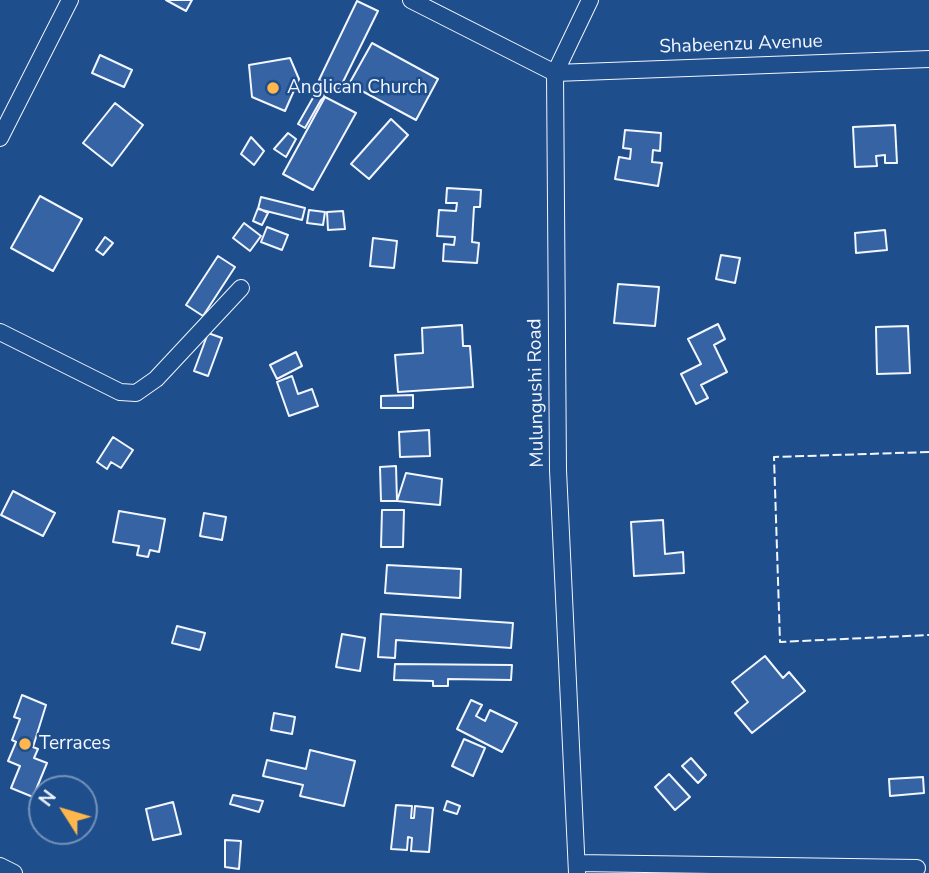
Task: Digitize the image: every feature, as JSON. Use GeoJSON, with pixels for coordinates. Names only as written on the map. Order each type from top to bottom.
{"type":"FeatureCollection","features":[{"type":"Feature","properties":{"kind":"street"},"geometry":{"type":"LineString","coordinates":[[0,138],[70,0]]}},
{"type":"Feature","properties":{"kind":"street"},"geometry":{"type":"LineString","coordinates":[[411,0],[555,73],[590,0]]}},
{"type":"Feature","properties":{"kind":"street","name":"Shabeenzu Avenue"},"geometry":{"type":"LineString","coordinates":[[555,73],[929,59]]}},
{"type":"Feature","properties":{"kind":"street","name":"Mulungushi Road"},"geometry":{"type":"LineString","coordinates":[[555,73],[558,470],[577,868]]}},
{"type":"Feature","properties":{"kind":"street"},"geometry":{"type":"LineString","coordinates":[[0,332],[121,392],[136,393],[156,379],[241,288]]}},
{"type":"Feature","properties":{"kind":"street"},"geometry":{"type":"LineString","coordinates":[[0,866],[14,873]]}},
{"type":"Feature","properties":{"kind":"street"},"geometry":{"type":"LineString","coordinates":[[577,868],[917,868]]}},
{"type":"Feature","properties":{"kind":"building"},"geometry":{"type":"Polygon","coordinates":[[[166,0],[192,0],[186,11],[166,0]]]}},
{"type":"Feature","properties":{"kind":"building"},"geometry":{"type":"Polygon","coordinates":[[[357,1],[378,11],[339,90],[319,80],[357,1]]]}},
{"type":"Feature","properties":{"kind":"building"},"geometry":{"type":"Polygon","coordinates":[[[372,43],[438,79],[416,120],[349,84],[372,43]]]}},
{"type":"Feature","properties":{"kind":"building"},"geometry":{"type":"Polygon","coordinates":[[[100,55],[132,70],[124,87],[92,73],[100,55]]]}},
{"type":"Feature","properties":{"kind":"building","name":"Anglican Church"},"geometry":{"type":"Polygon","coordinates":[[[290,58],[299,79],[285,111],[252,97],[249,65],[290,58]]]}},
{"type":"Feature","properties":{"kind":"building"},"geometry":{"type":"Polygon","coordinates":[[[318,89],[325,93],[305,128],[298,124],[318,89]]]}},
{"type":"Feature","properties":{"kind":"building"},"geometry":{"type":"Polygon","coordinates":[[[325,97],[356,113],[313,190],[283,174],[325,97]]]}},
{"type":"Feature","properties":{"kind":"building"},"geometry":{"type":"Polygon","coordinates":[[[115,103],[143,125],[112,166],[83,143],[115,103]]]}},
{"type":"Feature","properties":{"kind":"building"},"geometry":{"type":"Polygon","coordinates":[[[391,119],[408,135],[369,179],[351,164],[391,119]]]}},
{"type":"Feature","properties":{"kind":"building"},"geometry":{"type":"Polygon","coordinates":[[[895,125],[897,163],[885,163],[885,155],[876,156],[877,166],[855,167],[853,127],[895,125]]]}},
{"type":"Feature","properties":{"kind":"building"},"geometry":{"type":"Polygon","coordinates":[[[625,130],[661,133],[660,151],[653,150],[652,162],[662,163],[658,186],[615,179],[619,157],[630,159],[631,149],[623,148],[625,130]]]}},
{"type":"Feature","properties":{"kind":"building"},"geometry":{"type":"Polygon","coordinates":[[[288,133],[296,139],[286,157],[274,149],[288,133]]]}},
{"type":"Feature","properties":{"kind":"building"},"geometry":{"type":"Polygon","coordinates":[[[251,137],[264,151],[254,165],[241,154],[251,137]]]}},
{"type":"Feature","properties":{"kind":"building"},"geometry":{"type":"Polygon","coordinates":[[[447,188],[481,190],[480,207],[474,207],[472,242],[479,243],[477,263],[443,261],[444,244],[454,245],[455,237],[437,236],[439,210],[456,211],[457,203],[446,203],[447,188]]]}},
{"type":"Feature","properties":{"kind":"building"},"geometry":{"type":"Polygon","coordinates":[[[40,196],[82,219],[53,271],[11,248],[40,196]]]}},
{"type":"Feature","properties":{"kind":"building"},"geometry":{"type":"Polygon","coordinates":[[[261,197],[305,208],[302,220],[258,209],[261,197]]]}},
{"type":"Feature","properties":{"kind":"building"},"geometry":{"type":"Polygon","coordinates":[[[258,208],[268,213],[262,225],[253,221],[258,208]]]}},
{"type":"Feature","properties":{"kind":"building"},"geometry":{"type":"Polygon","coordinates":[[[309,210],[325,212],[323,225],[307,223],[309,210]]]}},
{"type":"Feature","properties":{"kind":"building"},"geometry":{"type":"Polygon","coordinates":[[[343,211],[345,229],[328,230],[327,212],[343,211]]]}},
{"type":"Feature","properties":{"kind":"building"},"geometry":{"type":"Polygon","coordinates":[[[244,223],[261,236],[250,251],[233,238],[244,223]]]}},
{"type":"Feature","properties":{"kind":"building"},"geometry":{"type":"Polygon","coordinates":[[[267,227],[288,235],[282,250],[261,242],[267,227]]]}},
{"type":"Feature","properties":{"kind":"building"},"geometry":{"type":"Polygon","coordinates":[[[885,230],[887,250],[856,253],[855,233],[885,230]]]}},
{"type":"Feature","properties":{"kind":"building"},"geometry":{"type":"Polygon","coordinates":[[[105,237],[113,243],[103,255],[96,250],[105,237]]]}},
{"type":"Feature","properties":{"kind":"building"},"geometry":{"type":"Polygon","coordinates":[[[373,238],[397,241],[394,268],[370,266],[373,238]]]}},
{"type":"Feature","properties":{"kind":"building"},"geometry":{"type":"Polygon","coordinates":[[[721,255],[740,258],[735,283],[716,279],[721,255]]]}},
{"type":"Feature","properties":{"kind":"building"},"geometry":{"type":"Polygon","coordinates":[[[218,256],[235,267],[203,316],[186,305],[218,256]]]}},
{"type":"Feature","properties":{"kind":"building"},"geometry":{"type":"Polygon","coordinates":[[[618,284],[659,287],[655,326],[614,323],[618,284]]]}},
{"type":"Feature","properties":{"kind":"building"},"geometry":{"type":"Polygon","coordinates":[[[718,324],[725,339],[714,345],[727,372],[701,385],[708,398],[696,404],[681,374],[701,364],[688,339],[718,324]]]}},
{"type":"Feature","properties":{"kind":"building"},"geometry":{"type":"Polygon","coordinates":[[[462,325],[463,346],[470,346],[473,387],[398,392],[395,355],[423,353],[422,328],[462,325]]]}},
{"type":"Feature","properties":{"kind":"building"},"geometry":{"type":"Polygon","coordinates":[[[908,326],[910,373],[877,374],[876,327],[908,326]]]}},
{"type":"Feature","properties":{"kind":"building"},"geometry":{"type":"Polygon","coordinates":[[[208,333],[222,338],[208,376],[194,371],[208,333]]]}},
{"type":"Feature","properties":{"kind":"building"},"geometry":{"type":"Polygon","coordinates":[[[296,352],[302,366],[277,379],[270,365],[296,352]]]}},
{"type":"Feature","properties":{"kind":"building"},"geometry":{"type":"Polygon","coordinates":[[[292,376],[298,394],[312,389],[318,406],[289,416],[277,382],[292,376]]]}},
{"type":"Feature","properties":{"kind":"building"},"geometry":{"type":"Polygon","coordinates":[[[413,395],[413,408],[381,408],[381,396],[413,395]]]}},
{"type":"Feature","properties":{"kind":"building"},"geometry":{"type":"Polygon","coordinates":[[[429,430],[430,456],[400,457],[399,432],[429,430]]]}},
{"type":"Feature","properties":{"kind":"building"},"geometry":{"type":"Polygon","coordinates":[[[113,437],[133,450],[121,468],[111,462],[107,469],[97,462],[113,437]]]}},
{"type":"Feature","properties":{"kind":"building"},"geometry":{"type":"Polygon","coordinates":[[[396,466],[397,501],[381,501],[380,467],[396,466]]]}},
{"type":"Feature","properties":{"kind":"building"},"geometry":{"type":"Polygon","coordinates":[[[406,473],[442,479],[440,505],[397,501],[406,473]]]}},
{"type":"Feature","properties":{"kind":"building"},"geometry":{"type":"Polygon","coordinates":[[[13,491],[55,513],[43,536],[1,515],[13,491]]]}},
{"type":"Feature","properties":{"kind":"building"},"geometry":{"type":"Polygon","coordinates":[[[382,510],[404,510],[403,547],[381,547],[382,510]]]}},
{"type":"Feature","properties":{"kind":"building"},"geometry":{"type":"Polygon","coordinates":[[[119,511],[165,519],[159,552],[150,550],[148,557],[137,555],[139,546],[113,542],[119,511]]]}},
{"type":"Feature","properties":{"kind":"building"},"geometry":{"type":"Polygon","coordinates":[[[204,513],[226,517],[222,540],[200,536],[204,513]]]}},
{"type":"Feature","properties":{"kind":"building"},"geometry":{"type":"Polygon","coordinates":[[[663,520],[665,554],[683,552],[684,573],[634,576],[631,522],[663,520]]]}},
{"type":"Feature","properties":{"kind":"building"},"geometry":{"type":"Polygon","coordinates":[[[387,565],[461,569],[460,598],[385,593],[387,565]]]}},
{"type":"Feature","properties":{"kind":"building"},"geometry":{"type":"Polygon","coordinates":[[[381,614],[513,623],[511,648],[396,640],[395,658],[378,657],[381,614]]]}},
{"type":"Feature","properties":{"kind":"building"},"geometry":{"type":"Polygon","coordinates":[[[177,626],[205,633],[200,650],[172,643],[177,626]]]}},
{"type":"Feature","properties":{"kind":"building"},"geometry":{"type":"Polygon","coordinates":[[[342,634],[365,638],[360,671],[336,667],[342,634]]]}},
{"type":"Feature","properties":{"kind":"building"},"geometry":{"type":"Polygon","coordinates":[[[765,656],[783,678],[789,672],[805,691],[752,733],[735,713],[748,702],[732,682],[765,656]]]}},
{"type":"Feature","properties":{"kind":"building"},"geometry":{"type":"Polygon","coordinates":[[[395,664],[512,665],[511,680],[448,679],[448,686],[433,686],[433,681],[394,680],[395,664]]]}},
{"type":"Feature","properties":{"kind":"building","name":"Terraces"},"geometry":{"type":"Polygon","coordinates":[[[22,695],[46,705],[33,747],[38,749],[34,758],[47,763],[42,775],[28,775],[28,795],[11,788],[20,766],[8,761],[16,742],[12,740],[20,719],[14,717],[22,695]]]}},
{"type":"Feature","properties":{"kind":"building"},"geometry":{"type":"Polygon","coordinates":[[[471,700],[482,705],[476,716],[485,721],[490,710],[517,723],[502,752],[457,729],[471,700]]]}},
{"type":"Feature","properties":{"kind":"building"},"geometry":{"type":"Polygon","coordinates":[[[274,713],[295,717],[292,734],[271,730],[274,713]]]}},
{"type":"Feature","properties":{"kind":"building"},"geometry":{"type":"Polygon","coordinates":[[[464,739],[485,748],[473,776],[452,766],[464,739]]]}},
{"type":"Feature","properties":{"kind":"building"},"geometry":{"type":"Polygon","coordinates":[[[310,750],[355,761],[344,806],[300,796],[303,785],[263,776],[267,760],[306,769],[310,750]]]}},
{"type":"Feature","properties":{"kind":"building"},"geometry":{"type":"Polygon","coordinates":[[[691,758],[706,775],[698,783],[682,766],[691,758]]]}},
{"type":"Feature","properties":{"kind":"building"},"geometry":{"type":"Polygon","coordinates":[[[669,774],[690,797],[675,810],[655,787],[669,774]]]}},
{"type":"Feature","properties":{"kind":"building"},"geometry":{"type":"Polygon","coordinates":[[[923,777],[924,793],[890,796],[889,779],[923,777]]]}},
{"type":"Feature","properties":{"kind":"building"},"geometry":{"type":"Polygon","coordinates":[[[233,795],[263,801],[259,812],[230,804],[233,795]]]}},
{"type":"Feature","properties":{"kind":"building"},"geometry":{"type":"Polygon","coordinates":[[[447,801],[460,806],[457,814],[444,810],[447,801]]]}},
{"type":"Feature","properties":{"kind":"building"},"geometry":{"type":"Polygon","coordinates":[[[173,802],[181,834],[153,840],[146,809],[173,802]]]}},
{"type":"Feature","properties":{"kind":"building"},"geometry":{"type":"Polygon","coordinates":[[[396,805],[412,806],[411,818],[414,818],[415,806],[433,808],[429,852],[411,851],[412,838],[408,837],[407,850],[391,849],[396,805]]]}},
{"type":"Feature","properties":{"kind":"building"},"geometry":{"type":"Polygon","coordinates":[[[225,840],[241,841],[239,869],[225,867],[225,840]]]}},
{"type":"Feature","properties":{"kind":"fence"},"geometry":{"type":"LineString","coordinates":[[929,452],[774,457],[780,642],[929,635]]}},
{"type":"Feature","properties":{"kind":"place","name":"Anglican Church"},"geometry":{"type":"Point","coordinates":[273,88]}},
{"type":"Feature","properties":{"kind":"place","name":"Terraces"},"geometry":{"type":"Point","coordinates":[25,744]}}]}
